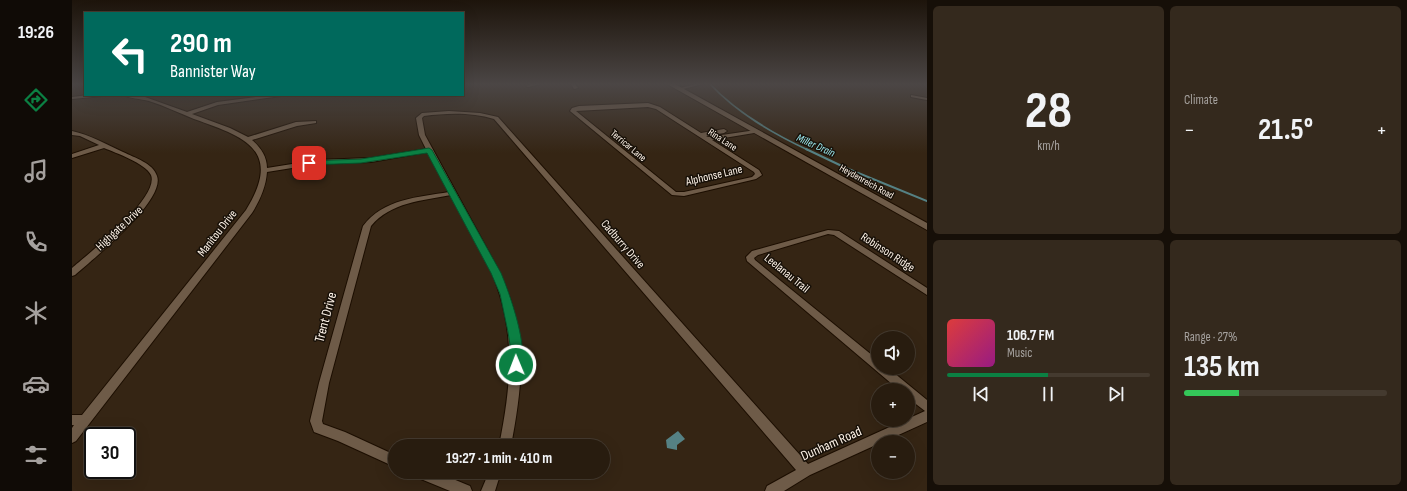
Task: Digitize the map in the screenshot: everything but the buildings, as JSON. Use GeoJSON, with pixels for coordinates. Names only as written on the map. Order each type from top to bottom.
{"type":"FeatureCollection","features":[{"type":"Feature","properties":{"kind":"street","name":"Manitou Drive"},"geometry":{"type":"LineString","coordinates":[[72,437],[249,211],[261,189],[265,170],[259,151],[248,139],[171,107]]}},
{"type":"Feature","properties":{"kind":"street"},"geometry":{"type":"LineString","coordinates":[[187,114],[208,107]]}},
{"type":"Feature","properties":{"kind":"street","name":"Rina Lane"},"geometry":{"type":"LineString","coordinates":[[573,110],[579,108],[604,107]]}},
{"type":"Feature","properties":{"kind":"street","name":"Rina Lane"},"geometry":{"type":"LineString","coordinates":[[656,107],[757,171],[759,175]]}},
{"type":"Feature","properties":{"kind":"street","name":"Heydenreich Road"},"geometry":{"type":"LineString","coordinates":[[711,107],[927,227]]}},
{"type":"Feature","properties":{"kind":"street","name":"Terricar Lane"},"geometry":{"type":"LineString","coordinates":[[573,110],[674,194]]}},
{"type":"Feature","properties":{"kind":"street","name":"Cadburry Drive"},"geometry":{"type":"LineString","coordinates":[[429,150],[422,135],[420,116],[428,114],[476,114],[488,115],[496,118],[806,471]]}},
{"type":"Feature","properties":{"kind":"street"},"geometry":{"type":"LineString","coordinates":[[248,139],[296,124],[314,122]]}},
{"type":"Feature","properties":{"kind":"street"},"geometry":{"type":"LineString","coordinates":[[700,135],[750,129]]}},
{"type":"Feature","properties":{"kind":"street"},"geometry":{"type":"LineString","coordinates":[[707,139],[750,129]]}},
{"type":"Feature","properties":{"kind":"street","name":"Highgate Drive"},"geometry":{"type":"LineString","coordinates":[[72,133],[82,135],[139,162],[151,170],[156,182],[154,189],[141,210],[72,273]]}},
{"type":"Feature","properties":{"kind":"street"},"geometry":{"type":"LineString","coordinates":[[72,156],[103,146]]}},
{"type":"Feature","properties":{"kind":"street"},"geometry":{"type":"LineString","coordinates":[[265,170],[317,162],[366,161],[429,150],[496,273],[505,294],[512,319],[516,351],[516,379],[506,439]]}},
{"type":"Feature","properties":{"kind":"street","name":"Alphonse Lane"},"geometry":{"type":"LineString","coordinates":[[674,194],[684,194],[754,178],[759,175]]}},
{"type":"Feature","properties":{"kind":"street","name":"Trent Drive"},"geometry":{"type":"LineString","coordinates":[[388,457],[326,429],[318,428],[316,421],[328,369],[367,226],[375,216],[392,206],[452,193]]}},
{"type":"Feature","properties":{"kind":"street","name":"Robinson Ridge"},"geometry":{"type":"LineString","coordinates":[[836,232],[927,292]]}},
{"type":"Feature","properties":{"kind":"street","name":"Leelanau Trail"},"geometry":{"type":"LineString","coordinates":[[836,232],[826,233],[755,253],[750,257],[750,259],[871,360]]}},
{"type":"Feature","properties":{"kind":"street"},"geometry":{"type":"LineString","coordinates":[[889,375],[899,383]]}},
{"type":"Feature","properties":{"kind":"street"},"geometry":{"type":"LineString","coordinates":[[915,397],[927,407]]}},
{"type":"Feature","properties":{"kind":"street","name":"Dunham Road"},"geometry":{"type":"LineString","coordinates":[[772,491],[806,471],[927,416]]}},
{"type":"Feature","properties":{"kind":"street"},"geometry":{"type":"LineString","coordinates":[[72,420],[84,420]]}},
{"type":"Feature","properties":{"kind":"street"},"geometry":{"type":"LineString","coordinates":[[437,479],[465,491]]}},
{"type":"Feature","properties":{"kind":"street"},"geometry":{"type":"LineString","coordinates":[[488,491],[493,479]]}},
{"type":"Feature","properties":{"kind":"water"},"geometry":{"type":"Polygon","coordinates":[[[678,431],[685,439],[677,445],[677,450],[667,448],[666,440],[678,431]]]}},
{"type":"Feature","properties":{"kind":"waterway","name":"Miller Drain"},"geometry":{"type":"LineString","coordinates":[[736,107],[756,122],[781,137],[808,150]]}},
{"type":"Feature","properties":{"kind":"waterway","name":"Miller Drain"},"geometry":{"type":"LineString","coordinates":[[806,149],[846,168],[927,201]]}},
{"type":"Feature","properties":{"kind":"route"},"geometry":{"type":"LineString","coordinates":[[309,163],[371,160],[429,150],[496,273],[505,294],[512,319],[516,351],[516,365]]}}]}
